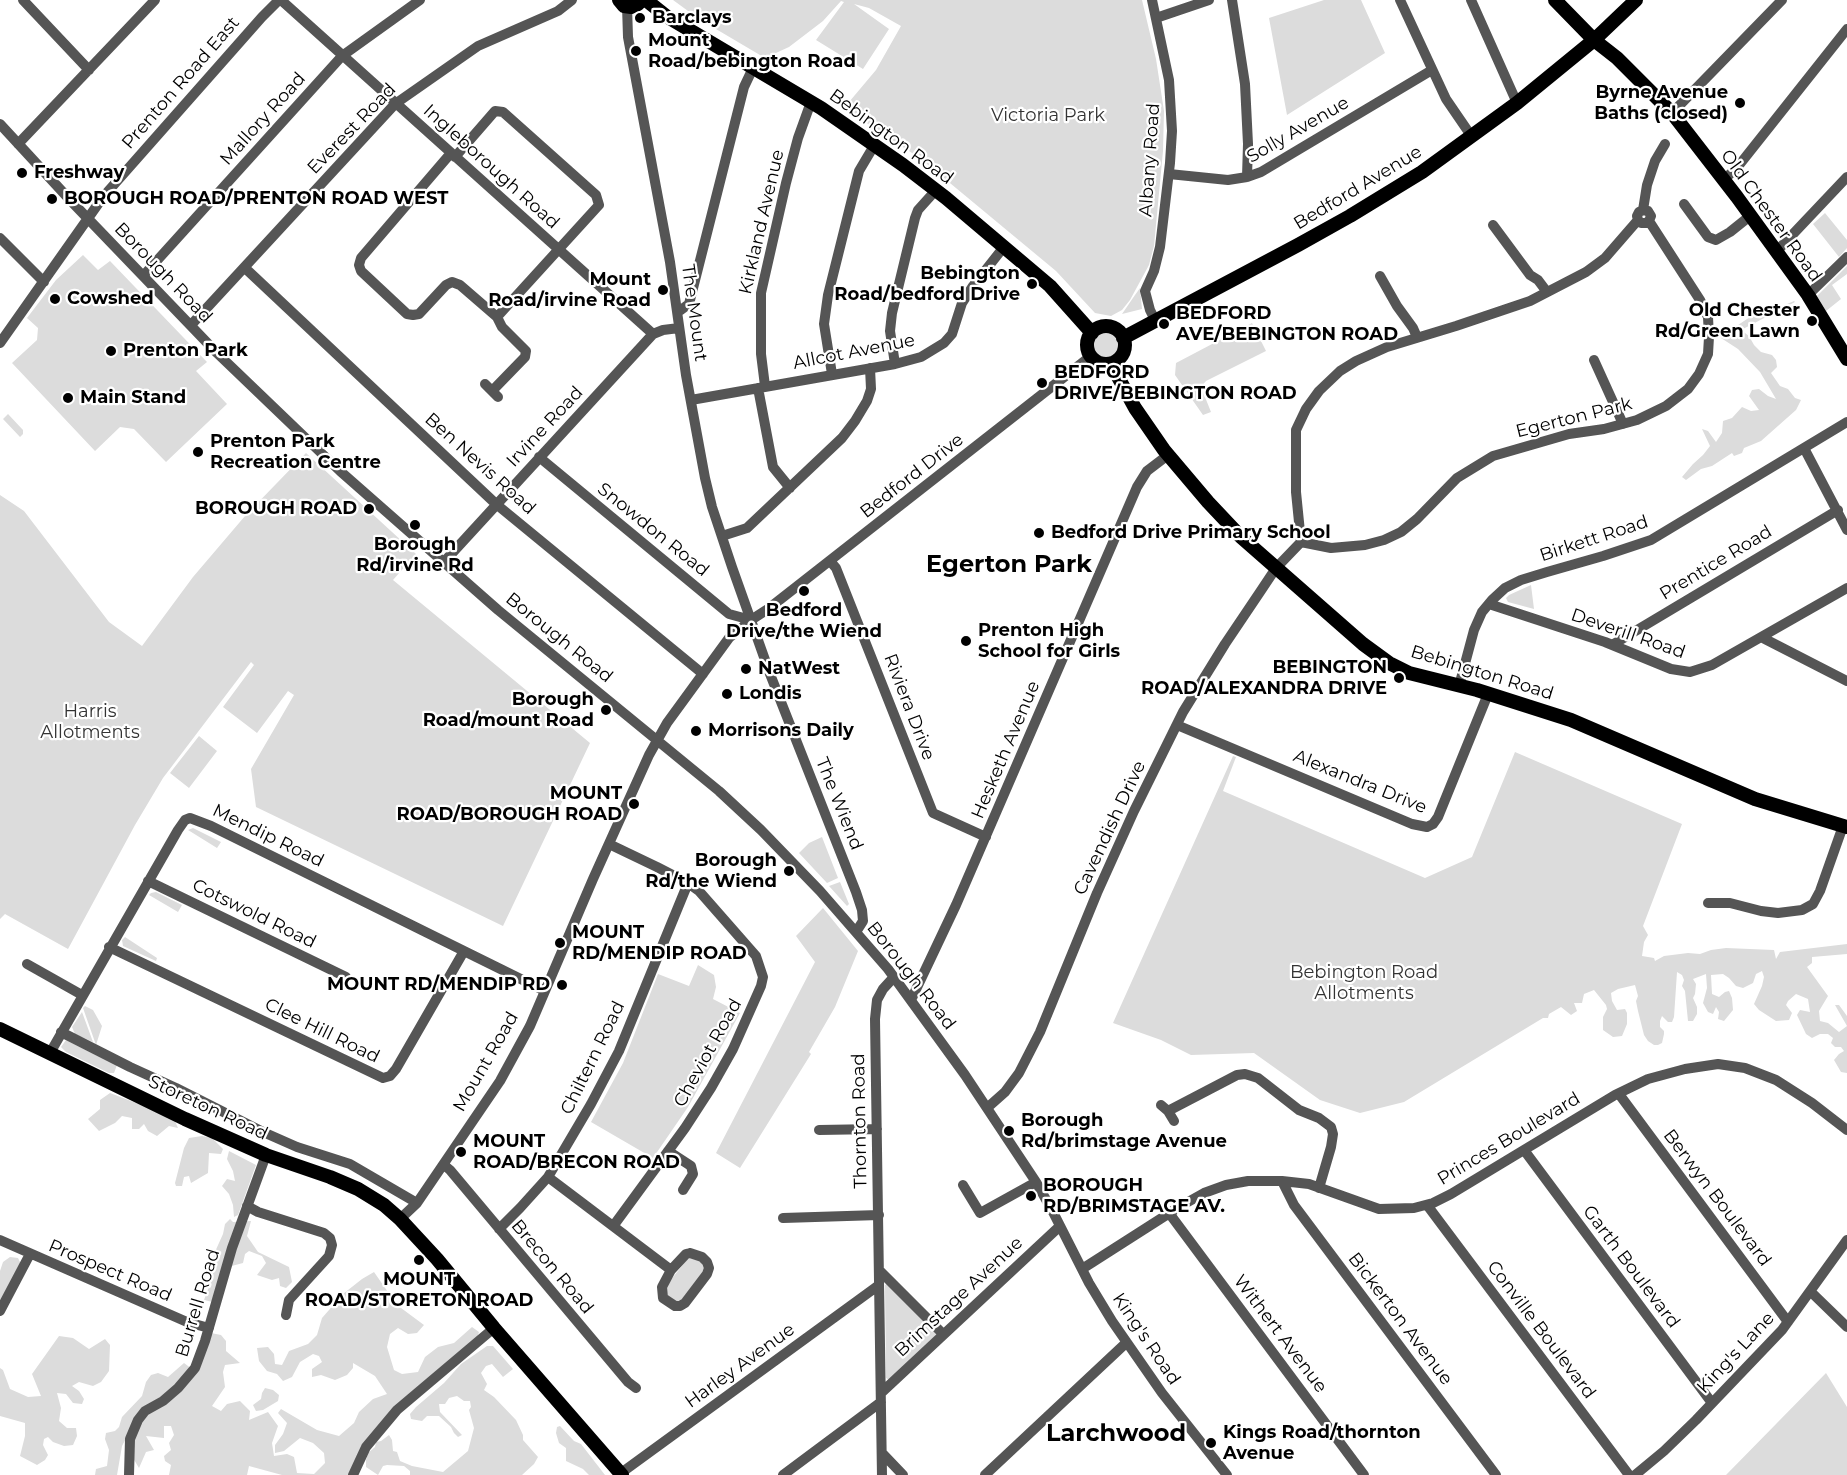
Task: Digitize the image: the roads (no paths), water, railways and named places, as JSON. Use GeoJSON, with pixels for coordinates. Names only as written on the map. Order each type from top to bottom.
{"type":"FeatureCollection","features":[{"type":"Feature","properties":{"kind":"main road"},"geometry":{"type":"LineString","coordinates":[[623,3],[638,4],[644,0]]}},
{"type":"Feature","properties":{"kind":"main road","name":"Bebington Road"},"geometry":{"type":"LineString","coordinates":[[644,0],[666,16],[811,102],[875,144],[936,190],[1050,286],[1092,333]]}},
{"type":"Feature","properties":{"kind":"main road","name":"Old Chester Road"},"geometry":{"type":"LineString","coordinates":[[1555,0],[1672,113],[1808,295],[1847,359]]}},
{"type":"Feature","properties":{"kind":"main road","name":"Bedford Avenue"},"geometry":{"type":"LineString","coordinates":[[1123,338],[1350,216],[1422,172],[1517,103],[1594,40],[1636,0]]}},
{"type":"Feature","properties":{"kind":"main road"},"geometry":{"type":"LineString","coordinates":[[1108,327],[1117,330],[1125,346],[1119,359],[1112,364],[1099,363],[1091,356],[1088,343],[1092,333],[1108,327]]}},
{"type":"Feature","properties":{"kind":"main road","name":"Bebington Road"},"geometry":{"type":"LineString","coordinates":[[1112,364],[1135,408],[1168,454],[1208,502],[1241,537],[1363,644],[1389,663],[1409,673],[1488,694],[1571,720],[1755,799],[1845,827]]}},
{"type":"Feature","properties":{"kind":"main road","name":"Storeton Road"},"geometry":{"type":"LineString","coordinates":[[0,1029],[185,1119],[266,1155],[358,1189],[384,1205],[400,1219]]}},
{"type":"Feature","properties":{"kind":"main road"},"geometry":{"type":"LineString","coordinates":[[400,1219],[621,1474]]}},
{"type":"Feature","properties":{"kind":"street"},"geometry":{"type":"LineString","coordinates":[[23,0],[89,69]]}},
{"type":"Feature","properties":{"kind":"street","name":"Ingleborough Road"},"geometry":{"type":"LineString","coordinates":[[280,0],[653,334]]}},
{"type":"Feature","properties":{"kind":"street","name":"Prenton Road East"},"geometry":{"type":"LineString","coordinates":[[0,343],[103,197],[262,17],[280,0]]}},
{"type":"Feature","properties":{"kind":"street","name":"Mallory Road"},"geometry":{"type":"LineString","coordinates":[[143,276],[342,56],[420,0]]}},
{"type":"Feature","properties":{"kind":"street","name":"Everest Road"},"geometry":{"type":"LineString","coordinates":[[191,325],[395,104],[478,46],[558,11],[572,0]]}},
{"type":"Feature","properties":{"kind":"street","name":"Albany Road"},"geometry":{"type":"LineString","coordinates":[[1152,0],[1171,98],[1172,131],[1160,248],[1154,271],[1145,291],[1155,320]]}},
{"type":"Feature","properties":{"kind":"street"},"geometry":{"type":"LineString","coordinates":[[1156,18],[1209,0]]}},
{"type":"Feature","properties":{"kind":"street"},"geometry":{"type":"LineString","coordinates":[[1232,0],[1245,84],[1247,177]]}},
{"type":"Feature","properties":{"kind":"street"},"geometry":{"type":"LineString","coordinates":[[1400,0],[1446,99],[1472,137]]}},
{"type":"Feature","properties":{"kind":"street"},"geometry":{"type":"LineString","coordinates":[[1471,0],[1517,103]]}},
{"type":"Feature","properties":{"kind":"street"},"geometry":{"type":"LineString","coordinates":[[1672,113],[1782,0]]}},
{"type":"Feature","properties":{"kind":"street"},"geometry":{"type":"LineString","coordinates":[[18,144],[152,1]]}},
{"type":"Feature","properties":{"kind":"street","name":"The Mount"},"geometry":{"type":"LineString","coordinates":[[623,3],[705,478],[751,620]]}},
{"type":"Feature","properties":{"kind":"street"},"geometry":{"type":"LineString","coordinates":[[1723,180],[1736,169],[1847,29]]}},
{"type":"Feature","properties":{"kind":"street"},"geometry":{"type":"LineString","coordinates":[[678,312],[689,304],[744,87],[753,68]]}},
{"type":"Feature","properties":{"kind":"street","name":"Solly Avenue"},"geometry":{"type":"LineString","coordinates":[[1169,174],[1228,180],[1261,172],[1432,70]]}},
{"type":"Feature","properties":{"kind":"street","name":"Kirkland Avenue"},"geometry":{"type":"LineString","coordinates":[[790,488],[773,467],[761,387],[759,324],[761,293],[786,183],[798,138],[811,102]]}},
{"type":"Feature","properties":{"kind":"street"},"geometry":{"type":"LineString","coordinates":[[492,391],[525,357],[526,351],[502,327],[497,317],[460,285],[452,282],[446,285],[419,314],[407,314],[361,271],[359,265],[361,258],[495,111],[503,112],[596,195],[599,205],[497,317]]}},
{"type":"Feature","properties":{"kind":"street","name":"Borough Road"},"geometry":{"type":"LineString","coordinates":[[0,124],[143,276],[314,446],[443,563],[696,772],[761,830],[799,869],[894,977],[965,1075],[1036,1182],[1053,1212]]}},
{"type":"Feature","properties":{"kind":"street"},"geometry":{"type":"LineString","coordinates":[[832,374],[824,324],[828,295],[859,171],[875,144]]}},
{"type":"Feature","properties":{"kind":"street"},"geometry":{"type":"LineString","coordinates":[[1276,568],[1300,542],[1296,492],[1296,430],[1306,409],[1319,391],[1348,366],[1387,347],[1530,301],[1586,272],[1605,258],[1643,217],[1647,185],[1655,161],[1665,144]]}},
{"type":"Feature","properties":{"kind":"street"},"geometry":{"type":"LineString","coordinates":[[1776,252],[1847,177]]}},
{"type":"Feature","properties":{"kind":"street"},"geometry":{"type":"LineString","coordinates":[[895,364],[890,331],[892,313],[915,218],[918,210],[936,190]]}},
{"type":"Feature","properties":{"kind":"street"},"geometry":{"type":"LineString","coordinates":[[1684,204],[1708,237],[1716,240],[1750,216]]}},
{"type":"Feature","properties":{"kind":"street","name":"Egerton Park"},"geometry":{"type":"LineString","coordinates":[[1300,542],[1331,548],[1365,545],[1384,540],[1401,532],[1417,519],[1457,478],[1493,456],[1569,434],[1637,420],[1666,406],[1688,389],[1699,374],[1708,354],[1710,337],[1708,317],[1700,300],[1643,217]]}},
{"type":"Feature","properties":{"kind":"street"},"geometry":{"type":"LineString","coordinates":[[1493,225],[1530,275],[1538,280],[1547,292]]}},
{"type":"Feature","properties":{"kind":"street"},"geometry":{"type":"LineString","coordinates":[[0,238],[44,282]]}},
{"type":"Feature","properties":{"kind":"street","name":"Allcot Avenue"},"geometry":{"type":"LineString","coordinates":[[690,400],[895,364],[921,357],[944,343],[952,334],[962,303],[1003,248]]}},
{"type":"Feature","properties":{"kind":"street"},"geometry":{"type":"LineString","coordinates":[[1808,295],[1847,257]]}},
{"type":"Feature","properties":{"kind":"street","name":"Ben Nevis Road"},"geometry":{"type":"LineString","coordinates":[[245,268],[496,504],[703,674]]}},
{"type":"Feature","properties":{"kind":"street"},"geometry":{"type":"LineString","coordinates":[[1380,276],[1417,337]]}},
{"type":"Feature","properties":{"kind":"street"},"geometry":{"type":"LineString","coordinates":[[653,334],[679,328]]}},
{"type":"Feature","properties":{"kind":"street","name":"Irvine Road"},"geometry":{"type":"LineString","coordinates":[[443,563],[653,334]]}},
{"type":"Feature","properties":{"kind":"street","name":"Bedford Drive"},"geometry":{"type":"LineString","coordinates":[[751,620],[830,561],[1091,356]]}},
{"type":"Feature","properties":{"kind":"street"},"geometry":{"type":"LineString","coordinates":[[1594,360],[1605,371],[1623,424]]}},
{"type":"Feature","properties":{"kind":"street"},"geometry":{"type":"LineString","coordinates":[[722,536],[747,528],[842,438],[867,401],[871,389],[870,368]]}},
{"type":"Feature","properties":{"kind":"street","name":"Birkett Road"},"geometry":{"type":"LineString","coordinates":[[1460,686],[1474,630],[1482,612],[1505,588],[1521,580],[1651,540],[1847,422]]}},
{"type":"Feature","properties":{"kind":"street"},"geometry":{"type":"LineString","coordinates":[[1804,448],[1847,530]]}},
{"type":"Feature","properties":{"kind":"street","name":"Hesketh Avenue"},"geometry":{"type":"LineString","coordinates":[[911,1000],[986,837],[1137,487],[1147,471],[1168,454]]}},
{"type":"Feature","properties":{"kind":"street","name":"Snowdon Road"},"geometry":{"type":"LineString","coordinates":[[539,457],[731,615],[751,620]]}},
{"type":"Feature","properties":{"kind":"street","name":"Prentice Road"},"geometry":{"type":"LineString","coordinates":[[1612,645],[1838,510]]}},
{"type":"Feature","properties":{"kind":"street","name":"Riviera Drive"},"geometry":{"type":"LineString","coordinates":[[830,561],[836,568],[933,813],[986,837]]}},
{"type":"Feature","properties":{"kind":"street","name":"Cavendish Drive"},"geometry":{"type":"LineString","coordinates":[[987,1108],[1005,1092],[1019,1073],[1040,1032],[1129,821],[1177,725],[1225,644],[1276,568]]}},
{"type":"Feature","properties":{"kind":"street","name":"Deverill Road"},"geometry":{"type":"LineString","coordinates":[[1489,604],[1612,645],[1671,669],[1690,672],[1712,665],[1847,588]]}},
{"type":"Feature","properties":{"kind":"street","name":"Mount Road"},"geometry":{"type":"LineString","coordinates":[[400,1219],[417,1203],[444,1165],[500,1081],[525,1036],[609,844],[667,723],[729,638],[751,620]]}},
{"type":"Feature","properties":{"kind":"street","name":"The Wiend"},"geometry":{"type":"LineString","coordinates":[[751,620],[778,695],[856,892],[863,921],[856,932]]}},
{"type":"Feature","properties":{"kind":"street"},"geometry":{"type":"LineString","coordinates":[[1761,637],[1847,681]]}},
{"type":"Feature","properties":{"kind":"street","name":"Alexandra Drive"},"geometry":{"type":"LineString","coordinates":[[1177,725],[1412,825],[1427,827],[1433,824],[1438,817],[1488,694]]}},
{"type":"Feature","properties":{"kind":"street","name":"Mendip Road"},"geometry":{"type":"LineString","coordinates":[[50,1053],[148,881],[182,824],[190,818],[545,991]]}},
{"type":"Feature","properties":{"kind":"street"},"geometry":{"type":"LineString","coordinates":[[1708,903],[1730,903],[1778,913],[1802,910],[1813,904],[1845,827]]}},
{"type":"Feature","properties":{"kind":"street","name":"Cheviot Road"},"geometry":{"type":"LineString","coordinates":[[609,844],[688,883],[699,891],[756,956],[763,977],[733,1049],[685,1128],[614,1225]]}},
{"type":"Feature","properties":{"kind":"street","name":"Cotswold Road"},"geometry":{"type":"LineString","coordinates":[[148,881],[346,977]]}},
{"type":"Feature","properties":{"kind":"street","name":"Chiltern Road"},"geometry":{"type":"LineString","coordinates":[[499,1229],[548,1177],[581,1122],[619,1051],[688,883]]}},
{"type":"Feature","properties":{"kind":"street"},"geometry":{"type":"LineString","coordinates":[[1720,916],[1721,903]]}},
{"type":"Feature","properties":{"kind":"street","name":"Clee Hill Road"},"geometry":{"type":"LineString","coordinates":[[110,947],[383,1078],[390,1076],[396,1069],[464,951]]}},
{"type":"Feature","properties":{"kind":"street"},"geometry":{"type":"LineString","coordinates":[[27,964],[82,995]]}},
{"type":"Feature","properties":{"kind":"street"},"geometry":{"type":"LineString","coordinates":[[48,976],[54,966]]}},
{"type":"Feature","properties":{"kind":"street","name":"Thornton Road"},"geometry":{"type":"LineString","coordinates":[[882,1475],[875,1019],[876,1000],[894,977]]}},
{"type":"Feature","properties":{"kind":"street","name":"Storeton Road"},"geometry":{"type":"LineString","coordinates":[[61,1032],[263,1132],[297,1147],[350,1164],[417,1203]]}},
{"type":"Feature","properties":{"kind":"street","name":"Princes Boulevard"},"geometry":{"type":"LineString","coordinates":[[1082,1269],[1204,1193],[1248,1180],[1309,1184],[1379,1209],[1414,1208],[1451,1194],[1648,1079],[1685,1069],[1719,1064],[1745,1068],[1776,1080],[1812,1103],[1847,1130]]}},
{"type":"Feature","properties":{"kind":"street"},"geometry":{"type":"LineString","coordinates":[[1174,1121],[1165,1108],[1237,1075],[1245,1074],[1258,1078],[1299,1110],[1319,1118],[1331,1128],[1333,1134],[1331,1147],[1319,1188]]}},
{"type":"Feature","properties":{"kind":"street","name":"Berwyn Boulevard"},"geometry":{"type":"LineString","coordinates":[[1619,1094],[1788,1322]]}},
{"type":"Feature","properties":{"kind":"street"},"geometry":{"type":"LineString","coordinates":[[819,1130],[877,1129]]}},
{"type":"Feature","properties":{"kind":"street","name":"Garth Boulevard"},"geometry":{"type":"LineString","coordinates":[[1524,1150],[1712,1404]]}},
{"type":"Feature","properties":{"kind":"street"},"geometry":{"type":"LineString","coordinates":[[668,1151],[691,1166],[693,1174],[683,1190]]}},
{"type":"Feature","properties":{"kind":"street","name":"Burrell Road"},"geometry":{"type":"LineString","coordinates":[[129,1475],[130,1438],[138,1420],[146,1411],[163,1401],[178,1388],[195,1368],[232,1248],[266,1155]]}},
{"type":"Feature","properties":{"kind":"street","name":"Brecon Road"},"geometry":{"type":"LineString","coordinates":[[444,1165],[628,1382],[636,1388]]}},
{"type":"Feature","properties":{"kind":"street"},"geometry":{"type":"LineString","coordinates":[[548,1177],[671,1270]]}},
{"type":"Feature","properties":{"kind":"street","name":"Bickerton Avenue"},"geometry":{"type":"LineString","coordinates":[[1282,1181],[1294,1204],[1496,1475]]}},
{"type":"Feature","properties":{"kind":"street"},"geometry":{"type":"LineString","coordinates":[[963,1185],[980,1213],[1036,1182]]}},
{"type":"Feature","properties":{"kind":"street","name":"Conville Boulevard"},"geometry":{"type":"LineString","coordinates":[[1426,1204],[1629,1475]]}},
{"type":"Feature","properties":{"kind":"street"},"geometry":{"type":"LineString","coordinates":[[247,1206],[258,1212],[324,1233],[330,1238],[332,1245],[329,1256],[289,1300],[286,1315]]}},
{"type":"Feature","properties":{"kind":"street","name":"King's Road"},"geometry":{"type":"LineString","coordinates":[[1053,1212],[1082,1269],[1126,1343],[1162,1394],[1227,1475]]}},
{"type":"Feature","properties":{"kind":"street","name":"Withert Avenue"},"geometry":{"type":"LineString","coordinates":[[1169,1213],[1364,1475]]}},
{"type":"Feature","properties":{"kind":"street"},"geometry":{"type":"LineString","coordinates":[[783,1218],[879,1215]]}},
{"type":"Feature","properties":{"kind":"street","name":"Brimstage Avenue"},"geometry":{"type":"LineString","coordinates":[[783,1475],[881,1398],[944,1334],[1060,1226]]}},
{"type":"Feature","properties":{"kind":"street","name":"Prospect Road"},"geometry":{"type":"LineString","coordinates":[[0,1240],[187,1322],[209,1328]]}},
{"type":"Feature","properties":{"kind":"street","name":"King's Lane"},"geometry":{"type":"LineString","coordinates":[[1635,1475],[1664,1450],[1753,1362],[1788,1322],[1847,1240]]}},
{"type":"Feature","properties":{"kind":"street"},"geometry":{"type":"LineString","coordinates":[[690,1253],[702,1257],[709,1268],[685,1303],[680,1306],[675,1306],[663,1298],[661,1291],[671,1270],[686,1254],[690,1253]]}},
{"type":"Feature","properties":{"kind":"street"},"geometry":{"type":"LineString","coordinates":[[0,1311],[30,1254]]}},
{"type":"Feature","properties":{"kind":"street"},"geometry":{"type":"LineString","coordinates":[[879,1270],[944,1334]]}},
{"type":"Feature","properties":{"kind":"street","name":"Harley Avenue"},"geometry":{"type":"LineString","coordinates":[[621,1474],[879,1285]]}},
{"type":"Feature","properties":{"kind":"street"},"geometry":{"type":"LineString","coordinates":[[1811,1292],[1847,1328]]}},
{"type":"Feature","properties":{"kind":"street"},"geometry":{"type":"LineString","coordinates":[[353,1475],[366,1447],[397,1410],[494,1328]]}},
{"type":"Feature","properties":{"kind":"street"},"geometry":{"type":"LineString","coordinates":[[985,1475],[1126,1343]]}},
{"type":"Feature","properties":{"kind":"street"},"geometry":{"type":"LineString","coordinates":[[882,1452],[903,1475]]}},
{"type":"Feature","properties":{"kind":"place","name":"Barclays"},"geometry":{"type":"Point","coordinates":[640,18]}},
{"type":"Feature","properties":{"kind":"place","name":"Mount Road/bebington Road"},"geometry":{"type":"Point","coordinates":[636,51]}},
{"type":"Feature","properties":{"kind":"place","name":"Byrne Avenue Baths (closed)"},"geometry":{"type":"Point","coordinates":[1740,103]}},
{"type":"Feature","properties":{"kind":"place","name":"Freshway"},"geometry":{"type":"Point","coordinates":[22,173]}},
{"type":"Feature","properties":{"kind":"place","name":"BOROUGH ROAD/PRENTON ROAD WEST"},"geometry":{"type":"Point","coordinates":[52,199]}},
{"type":"Feature","properties":{"kind":"place","name":"Bebington Road/bedford Drive"},"geometry":{"type":"Point","coordinates":[1032,284]}},
{"type":"Feature","properties":{"kind":"place","name":"Mount Road/irvine Road"},"geometry":{"type":"Point","coordinates":[663,290]}},
{"type":"Feature","properties":{"kind":"place","name":"Cowshed"},"geometry":{"type":"Point","coordinates":[55,299]}},
{"type":"Feature","properties":{"kind":"place","name":"Old Chester Rd/Green Lawn"},"geometry":{"type":"Point","coordinates":[1812,321]}},
{"type":"Feature","properties":{"kind":"place","name":"BEDFORD AVE/BEBINGTON ROAD"},"geometry":{"type":"Point","coordinates":[1164,324]}},
{"type":"Feature","properties":{"kind":"place","name":"Prenton Park"},"geometry":{"type":"Point","coordinates":[111,351]}},
{"type":"Feature","properties":{"kind":"place","name":"BEDFORD DRIVE/BEBINGTON ROAD"},"geometry":{"type":"Point","coordinates":[1042,383]}},
{"type":"Feature","properties":{"kind":"place","name":"Main Stand"},"geometry":{"type":"Point","coordinates":[68,398]}},
{"type":"Feature","properties":{"kind":"place","name":"Prenton Park Recreation Centre"},"geometry":{"type":"Point","coordinates":[198,452]}},
{"type":"Feature","properties":{"kind":"place","name":"BOROUGH ROAD"},"geometry":{"type":"Point","coordinates":[369,509]}},
{"type":"Feature","properties":{"kind":"place","name":"Borough Rd/irvine Rd"},"geometry":{"type":"Point","coordinates":[415,525]}},
{"type":"Feature","properties":{"kind":"place","name":"Bedford Drive Primary School"},"geometry":{"type":"Point","coordinates":[1039,533]}},
{"type":"Feature","properties":{"kind":"place","name":"Bedford Drive/the Wiend"},"geometry":{"type":"Point","coordinates":[804,591]}},
{"type":"Feature","properties":{"kind":"place","name":"Prenton High School for Girls"},"geometry":{"type":"Point","coordinates":[966,641]}},
{"type":"Feature","properties":{"kind":"place","name":"NatWest"},"geometry":{"type":"Point","coordinates":[746,669]}},
{"type":"Feature","properties":{"kind":"place","name":"BEBINGTON ROAD/ALEXANDRA DRIVE"},"geometry":{"type":"Point","coordinates":[1399,678]}},
{"type":"Feature","properties":{"kind":"place","name":"Londis"},"geometry":{"type":"Point","coordinates":[727,694]}},
{"type":"Feature","properties":{"kind":"place","name":"Borough Road/mount Road"},"geometry":{"type":"Point","coordinates":[606,710]}},
{"type":"Feature","properties":{"kind":"place","name":"Morrisons Daily"},"geometry":{"type":"Point","coordinates":[696,731]}},
{"type":"Feature","properties":{"kind":"place","name":"MOUNT ROAD/BOROUGH ROAD"},"geometry":{"type":"Point","coordinates":[634,804]}},
{"type":"Feature","properties":{"kind":"place","name":"Borough Rd/the Wiend"},"geometry":{"type":"Point","coordinates":[789,871]}},
{"type":"Feature","properties":{"kind":"place","name":"MOUNT RD/MENDIP ROAD"},"geometry":{"type":"Point","coordinates":[560,943]}},
{"type":"Feature","properties":{"kind":"place","name":"MOUNT RD/MENDIP RD"},"geometry":{"type":"Point","coordinates":[562,985]}},
{"type":"Feature","properties":{"kind":"place","name":"Borough Rd/brimstage Avenue"},"geometry":{"type":"Point","coordinates":[1009,1131]}},
{"type":"Feature","properties":{"kind":"place","name":"MOUNT ROAD/BRECON ROAD"},"geometry":{"type":"Point","coordinates":[461,1152]}},
{"type":"Feature","properties":{"kind":"place","name":"BOROUGH RD/BRIMSTAGE AV."},"geometry":{"type":"Point","coordinates":[1031,1196]}},
{"type":"Feature","properties":{"kind":"place","name":"MOUNT ROAD/STORETON ROAD"},"geometry":{"type":"Point","coordinates":[419,1260]}},
{"type":"Feature","properties":{"kind":"place","name":"Kings Road/thornton Avenue"},"geometry":{"type":"Point","coordinates":[1211,1443]}},
{"type":"Feature","properties":{"kind":"district","name":"Egerton Park"},"geometry":{"type":"Point","coordinates":[1009,565]}},
{"type":"Feature","properties":{"kind":"district","name":"Larchwood"},"geometry":{"type":"Point","coordinates":[1116,1434]}},
{"type":"Feature","properties":{"kind":"park label","name":"Victoria Park"},"geometry":{"type":"Point","coordinates":[1048,116]}},
{"type":"Feature","properties":{"kind":"park label","name":"Harris Allotments"},"geometry":{"type":"Point","coordinates":[90,722]}},
{"type":"Feature","properties":{"kind":"park label","name":"Bebington Road Allotments"},"geometry":{"type":"Point","coordinates":[1364,983]}}]}
